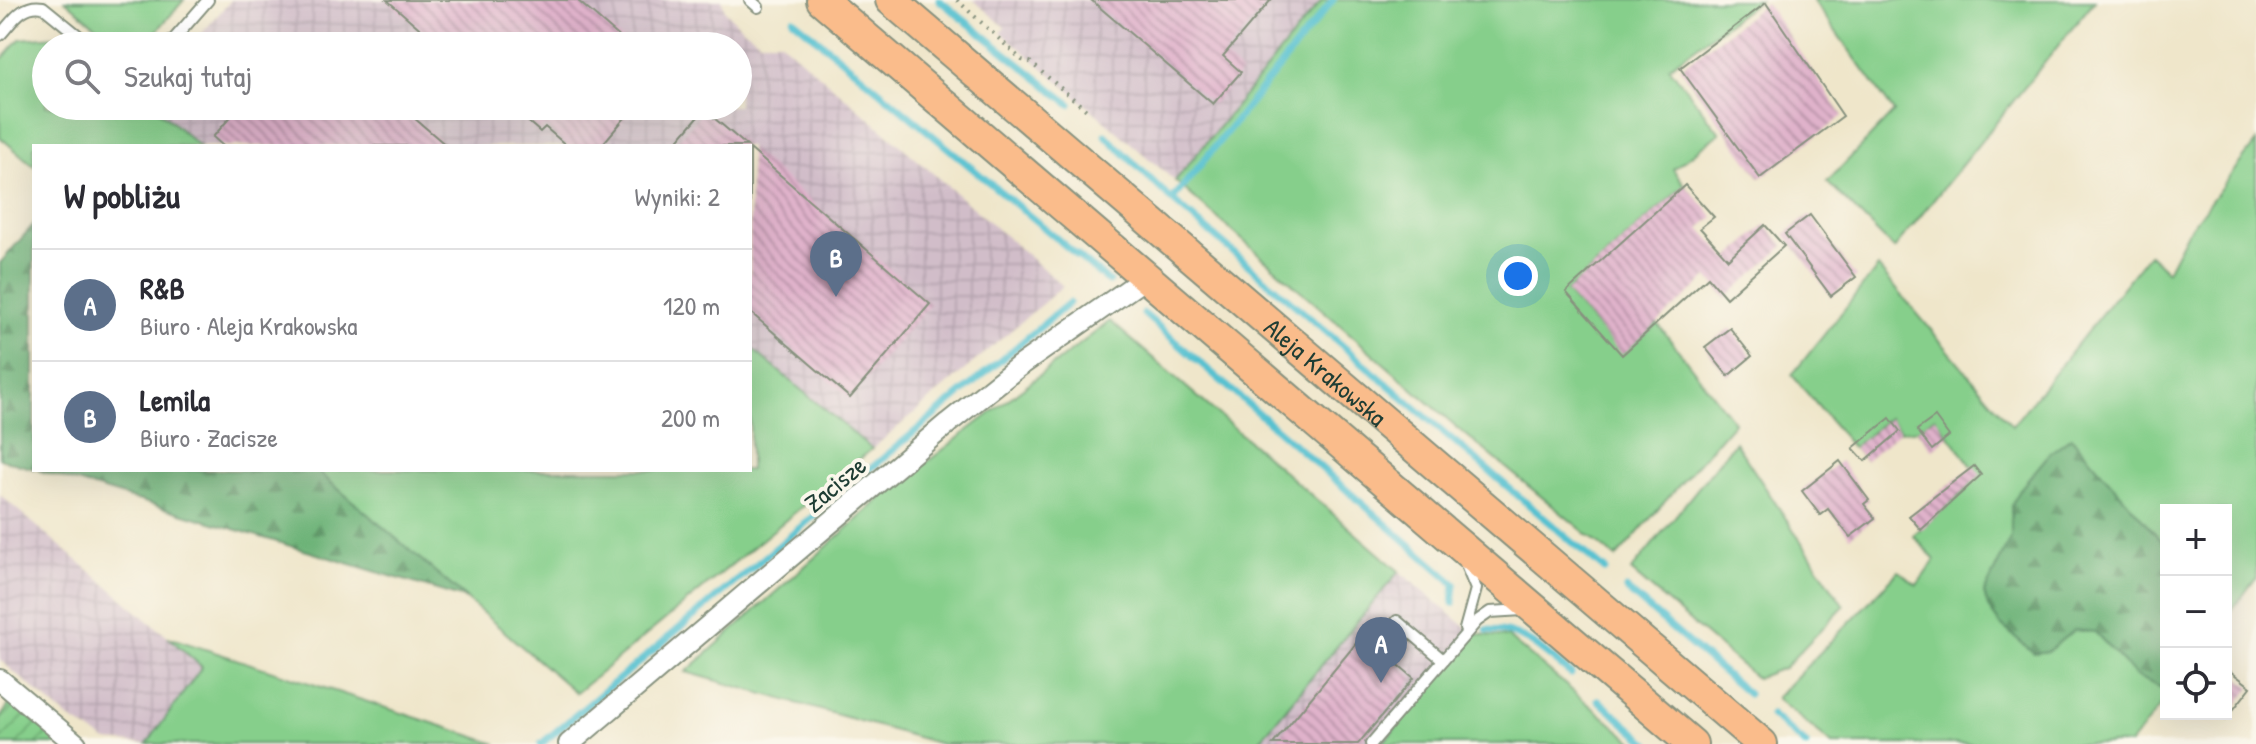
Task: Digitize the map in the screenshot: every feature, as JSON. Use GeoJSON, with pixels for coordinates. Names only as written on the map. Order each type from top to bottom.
{"type":"FeatureCollection","features":[{"type":"Feature","properties":{"kind":"main road","name":"Aleja Krakowska"},"geometry":{"type":"LineString","coordinates":[[822,0],[1692,744]]}},
{"type":"Feature","properties":{"kind":"main road","name":"Aleja Krakowska"},"geometry":{"type":"LineString","coordinates":[[891,0],[1762,744]]}},
{"type":"Feature","properties":{"kind":"street","name":"Zacisze"},"geometry":{"type":"LineString","coordinates":[[569,744],[948,423],[1018,367],[1145,278]]}},
{"type":"Feature","properties":{"kind":"street"},"geometry":{"type":"LineString","coordinates":[[0,680],[76,744]]}},
{"type":"Feature","properties":{"kind":"lane"},"geometry":{"type":"LineString","coordinates":[[180,32],[208,0]]}},
{"type":"Feature","properties":{"kind":"lane"},"geometry":{"type":"LineString","coordinates":[[0,35],[23,9],[36,6],[43,7],[74,32]]}},
{"type":"Feature","properties":{"kind":"lane"},"geometry":{"type":"LineString","coordinates":[[1437,526],[1471,572],[1476,589],[1463,635]]}},
{"type":"Feature","properties":{"kind":"lane"},"geometry":{"type":"LineString","coordinates":[[1371,744],[1463,635],[1490,612],[1505,609],[1537,612]]}},
{"type":"Feature","properties":{"kind":"lane"},"geometry":{"type":"LineString","coordinates":[[1397,621],[1442,659]]}},
{"type":"Feature","properties":{"kind":"path"},"geometry":{"type":"LineString","coordinates":[[957,0],[1022,60],[1030,62],[1090,113]]}},
{"type":"Feature","properties":{"kind":"shaded area"},"geometry":{"type":"Polygon","coordinates":[[[231,0],[722,0],[725,11],[748,32],[203,32],[231,0]]]}},
{"type":"Feature","properties":{"kind":"shaded area"},"geometry":{"type":"Polygon","coordinates":[[[973,0],[1322,0],[1175,181],[1001,32],[1005,27],[973,0]]]}},
{"type":"Feature","properties":{"kind":"shaded area"},"geometry":{"type":"Polygon","coordinates":[[[752,35],[760,41],[780,41],[1063,286],[872,449],[752,349],[752,144],[105,144],[126,120],[752,120],[752,35]]]}},
{"type":"Feature","properties":{"kind":"shaded area"},"geometry":{"type":"Polygon","coordinates":[[[0,495],[202,666],[147,744],[107,741],[67,717],[0,660],[0,495]]]}},
{"type":"Feature","properties":{"kind":"shaded area"},"geometry":{"type":"Polygon","coordinates":[[[1399,571],[1474,634],[1382,744],[1257,744],[1399,571]]]}},
{"type":"Feature","properties":{"kind":"green space"},"geometry":{"type":"Polygon","coordinates":[[[65,0],[184,0],[156,32],[103,32],[65,0]]]}},
{"type":"Feature","properties":{"kind":"green space"},"geometry":{"type":"Polygon","coordinates":[[[1322,0],[1759,0],[1669,67],[1720,133],[1673,169],[1685,185],[1566,292],[1622,354],[1657,323],[1734,422],[1616,558],[1459,429],[1175,181],[1322,0]]]}},
{"type":"Feature","properties":{"kind":"green space"},"geometry":{"type":"Polygon","coordinates":[[[1813,0],[2095,0],[1894,249],[1827,182],[1894,112],[1813,0]]]}},
{"type":"Feature","properties":{"kind":"green space"},"geometry":{"type":"Polygon","coordinates":[[[32,38],[32,120],[170,120],[197,144],[32,144],[32,164],[0,137],[0,61],[20,39],[32,38]]]}},
{"type":"Feature","properties":{"kind":"green space"},"geometry":{"type":"Polygon","coordinates":[[[2256,142],[2256,578],[2232,610],[2232,504],[2160,504],[2160,539],[2071,437],[2050,453],[2011,506],[2011,537],[2001,557],[1988,607],[2001,625],[2034,653],[2048,651],[2074,630],[2095,632],[2136,676],[2160,687],[2160,706],[2130,744],[1832,744],[1776,698],[1899,571],[1917,585],[1935,560],[1913,535],[1967,489],[1977,473],[1935,417],[1917,430],[1901,431],[1889,418],[1853,448],[1792,375],[1878,267],[2012,426],[2149,254],[2167,271],[2187,232],[2256,142]]]}},
{"type":"Feature","properties":{"kind":"green space"},"geometry":{"type":"Polygon","coordinates":[[[32,226],[32,468],[0,459],[0,263],[32,226]]]}},
{"type":"Feature","properties":{"kind":"green space"},"geometry":{"type":"Polygon","coordinates":[[[1110,321],[1399,571],[1257,744],[941,744],[686,672],[888,492],[1110,321]]]}},
{"type":"Feature","properties":{"kind":"green space"},"geometry":{"type":"Polygon","coordinates":[[[752,349],[872,449],[576,693],[318,472],[752,472],[752,349]]]}},
{"type":"Feature","properties":{"kind":"green space"},"geometry":{"type":"Polygon","coordinates":[[[2071,437],[2160,539],[2160,687],[2136,676],[2095,632],[2074,630],[2048,651],[2034,653],[2001,625],[1988,607],[1984,593],[2011,537],[2011,506],[2021,488],[2050,453],[2071,437]]]}},
{"type":"Feature","properties":{"kind":"green space"},"geometry":{"type":"Polygon","coordinates":[[[1735,442],[1844,606],[1784,668],[1756,678],[1631,571],[1735,442]]]}},
{"type":"Feature","properties":{"kind":"green space"},"geometry":{"type":"Polygon","coordinates":[[[44,472],[318,472],[467,599],[44,472]]]}},
{"type":"Feature","properties":{"kind":"green space"},"geometry":{"type":"Polygon","coordinates":[[[1474,634],[1508,637],[1636,744],[1382,744],[1474,634]]]}},
{"type":"Feature","properties":{"kind":"green space"},"geometry":{"type":"Polygon","coordinates":[[[168,637],[497,744],[147,744],[202,667],[168,637]]]}},
{"type":"Feature","properties":{"kind":"green space"},"geometry":{"type":"Polygon","coordinates":[[[11,702],[61,744],[0,744],[0,718],[11,702]]]}},
{"type":"Feature","properties":{"kind":"building"},"geometry":{"type":"Polygon","coordinates":[[[387,0],[577,0],[614,32],[424,32],[387,0]]]}},
{"type":"Feature","properties":{"kind":"building"},"geometry":{"type":"Polygon","coordinates":[[[1091,0],[1271,0],[1223,56],[1241,72],[1213,104],[1091,0]]]}},
{"type":"Feature","properties":{"kind":"building"},"geometry":{"type":"Polygon","coordinates":[[[1766,3],[1843,116],[1760,178],[1680,68],[1766,3]]]}},
{"type":"Feature","properties":{"kind":"building"},"geometry":{"type":"Polygon","coordinates":[[[228,120],[416,120],[445,144],[221,144],[213,137],[228,120]]]}},
{"type":"Feature","properties":{"kind":"building"},"geometry":{"type":"Polygon","coordinates":[[[526,120],[623,120],[603,144],[565,144],[545,127],[540,132],[526,120]]]}},
{"type":"Feature","properties":{"kind":"building"},"geometry":{"type":"Polygon","coordinates":[[[695,120],[716,120],[745,144],[675,144],[695,120]]]}},
{"type":"Feature","properties":{"kind":"building"},"geometry":{"type":"Polygon","coordinates":[[[752,151],[930,304],[850,398],[752,314],[752,151]]]}},
{"type":"Feature","properties":{"kind":"building"},"geometry":{"type":"Polygon","coordinates":[[[1685,185],[1714,217],[1700,228],[1728,259],[1765,225],[1784,246],[1726,298],[1708,277],[1622,355],[1566,292],[1685,185]]]}},
{"type":"Feature","properties":{"kind":"building"},"geometry":{"type":"Polygon","coordinates":[[[1810,215],[1856,277],[1831,296],[1785,234],[1810,215]]]}},
{"type":"Feature","properties":{"kind":"building"},"geometry":{"type":"Polygon","coordinates":[[[1730,328],[1752,356],[1728,376],[1705,347],[1730,328]]]}},
{"type":"Feature","properties":{"kind":"building"},"geometry":{"type":"Polygon","coordinates":[[[1935,417],[1949,436],[1932,450],[1917,430],[1935,417]]]}},
{"type":"Feature","properties":{"kind":"building"},"geometry":{"type":"Polygon","coordinates":[[[1890,418],[1900,431],[1865,461],[1853,448],[1890,418]]]}},
{"type":"Feature","properties":{"kind":"building"},"geometry":{"type":"Polygon","coordinates":[[[1840,461],[1869,500],[1864,504],[1875,518],[1850,537],[1828,509],[1820,515],[1802,491],[1840,461]]]}},
{"type":"Feature","properties":{"kind":"building"},"geometry":{"type":"Polygon","coordinates":[[[1974,466],[1981,475],[1921,530],[1909,516],[1974,466]]]}},
{"type":"Feature","properties":{"kind":"building"},"geometry":{"type":"Polygon","coordinates":[[[1363,635],[1414,678],[1358,744],[1273,744],[1363,635]]]}},
{"type":"Feature","properties":{"kind":"building"},"geometry":{"type":"Polygon","coordinates":[[[2232,673],[2251,687],[2232,711],[2232,673]]]}},
{"type":"Feature","properties":{"kind":"waterway"},"geometry":{"type":"LineString","coordinates":[[939,0],[1070,104]]}},
{"type":"Feature","properties":{"kind":"waterway"},"geometry":{"type":"LineString","coordinates":[[1172,200],[1333,0]]}},
{"type":"Feature","properties":{"kind":"waterway"},"geometry":{"type":"LineString","coordinates":[[793,19],[1109,282]]}},
{"type":"Feature","properties":{"kind":"waterway"},"geometry":{"type":"LineString","coordinates":[[1105,135],[1172,200],[1605,570]]}},
{"type":"Feature","properties":{"kind":"waterway"},"geometry":{"type":"LineString","coordinates":[[541,744],[1069,303]]}},
{"type":"Feature","properties":{"kind":"waterway"},"geometry":{"type":"LineString","coordinates":[[1144,314],[1455,584],[1453,603]]}},
{"type":"Feature","properties":{"kind":"waterway"},"geometry":{"type":"LineString","coordinates":[[1626,589],[1748,694]]}},
{"type":"Feature","properties":{"kind":"waterway"},"geometry":{"type":"LineString","coordinates":[[1487,630],[1511,633],[1522,638],[1571,674]]}},
{"type":"Feature","properties":{"kind":"waterway"},"geometry":{"type":"LineString","coordinates":[[1598,700],[1649,744]]}},
{"type":"Feature","properties":{"kind":"waterway"},"geometry":{"type":"LineString","coordinates":[[1771,715],[1806,744]]}},
{"type":"Feature","properties":{"kind":"place","name":"Lemila"},"geometry":{"type":"Point","coordinates":[836,297]}},
{"type":"Feature","properties":{"kind":"place","name":"R&B"},"geometry":{"type":"Point","coordinates":[1381,683]}}]}
